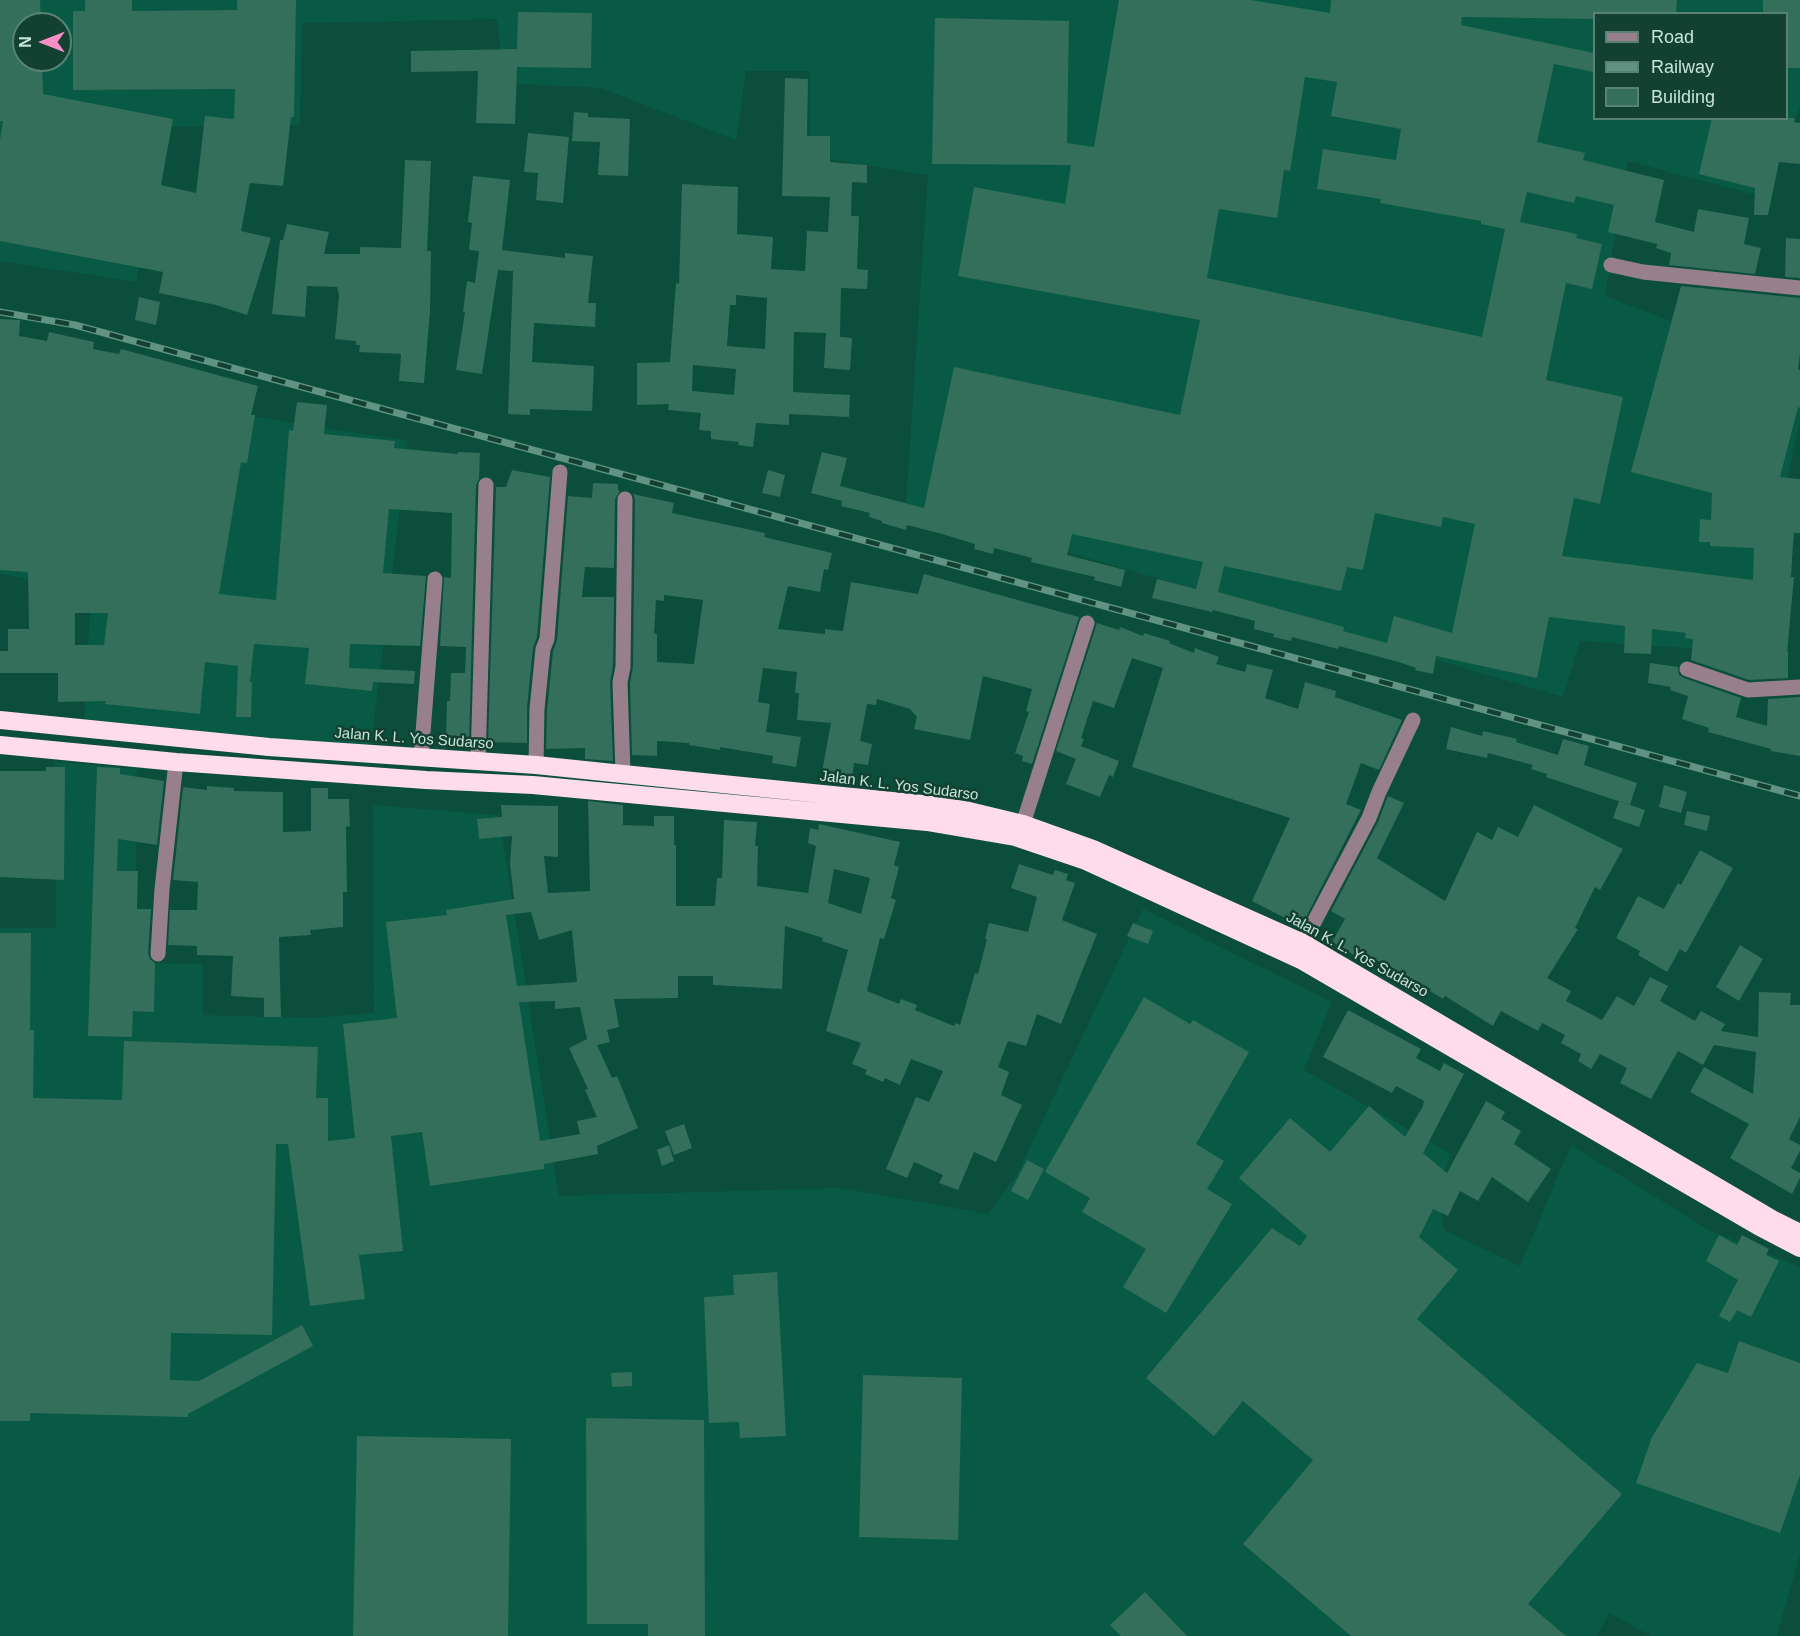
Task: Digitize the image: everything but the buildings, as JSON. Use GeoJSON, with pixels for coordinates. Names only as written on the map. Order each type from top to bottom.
{"type":"FeatureCollection","features":[{"type":"Feature","properties":{"kind":"highway","name":"Jalan K. L. Yos Sudarso"},"geometry":{"type":"LineString","coordinates":[[0,720],[269,747],[536,765],[932,805],[1023,824],[1093,849],[1303,942],[1762,1213],[1800,1233]]}},
{"type":"Feature","properties":{"kind":"highway","name":"Jalan K. L. Yos Sudarso"},"geometry":{"type":"LineString","coordinates":[[0,746],[176,762],[426,780],[533,785],[927,822],[1015,837],[1086,861],[1301,960],[1758,1226],[1800,1248]]}},
{"type":"Feature","properties":{"kind":"street"},"geometry":{"type":"LineString","coordinates":[[1611,265],[1643,272],[1800,288]]}},
{"type":"Feature","properties":{"kind":"street"},"geometry":{"type":"LineString","coordinates":[[536,765],[537,709],[543,649],[548,639],[560,472]]}},
{"type":"Feature","properties":{"kind":"street"},"geometry":{"type":"LineString","coordinates":[[478,762],[486,484]]}},
{"type":"Feature","properties":{"kind":"street"},"geometry":{"type":"LineString","coordinates":[[623,774],[620,682],[623,667],[625,499]]}},
{"type":"Feature","properties":{"kind":"street"},"geometry":{"type":"LineString","coordinates":[[421,759],[435,579]]}},
{"type":"Feature","properties":{"kind":"street"},"geometry":{"type":"LineString","coordinates":[[1023,824],[1087,623]]}},
{"type":"Feature","properties":{"kind":"street"},"geometry":{"type":"LineString","coordinates":[[1687,669],[1748,690],[1800,687]]}},
{"type":"Feature","properties":{"kind":"street"},"geometry":{"type":"LineString","coordinates":[[1303,942],[1369,818],[1413,720]]}},
{"type":"Feature","properties":{"kind":"street"},"geometry":{"type":"LineString","coordinates":[[158,954],[162,889],[176,762]]}},
{"type":"Feature","properties":{"kind":"shaded area"},"geometry":{"type":"Polygon","coordinates":[[[0,0],[1800,0],[1800,108],[1760,196],[1628,161],[1605,296],[1800,370],[1800,420],[1777,526],[1789,655],[1580,641],[1563,697],[906,505],[928,175],[810,156],[810,71],[746,71],[736,140],[601,88],[505,83],[497,19],[302,23],[300,125],[167,127],[136,282],[0,261],[0,0]]]}},
{"type":"Feature","properties":{"kind":"shaded area"},"geometry":{"type":"Polygon","coordinates":[[[0,370],[279,421],[408,441],[371,746],[84,724],[91,591],[0,574],[0,370]]]}},
{"type":"Feature","properties":{"kind":"shaded area"},"geometry":{"type":"Polygon","coordinates":[[[55,762],[137,769],[135,963],[203,964],[203,1015],[312,1018],[374,1013],[373,805],[499,815],[559,1196],[841,1188],[988,1214],[1017,1174],[1143,909],[1332,1002],[1304,1070],[1451,1154],[1438,1191],[1444,1230],[1520,1266],[1571,1145],[1709,1230],[1800,1267],[1800,1554],[1777,1636],[1651,1636],[1609,1613],[1597,1636],[0,1636],[0,928],[56,928],[55,762]]]}},
{"type":"Feature","properties":{"kind":"railway"},"geometry":{"type":"LineString","coordinates":[[0,312],[75,325],[1800,796]]}}]}
